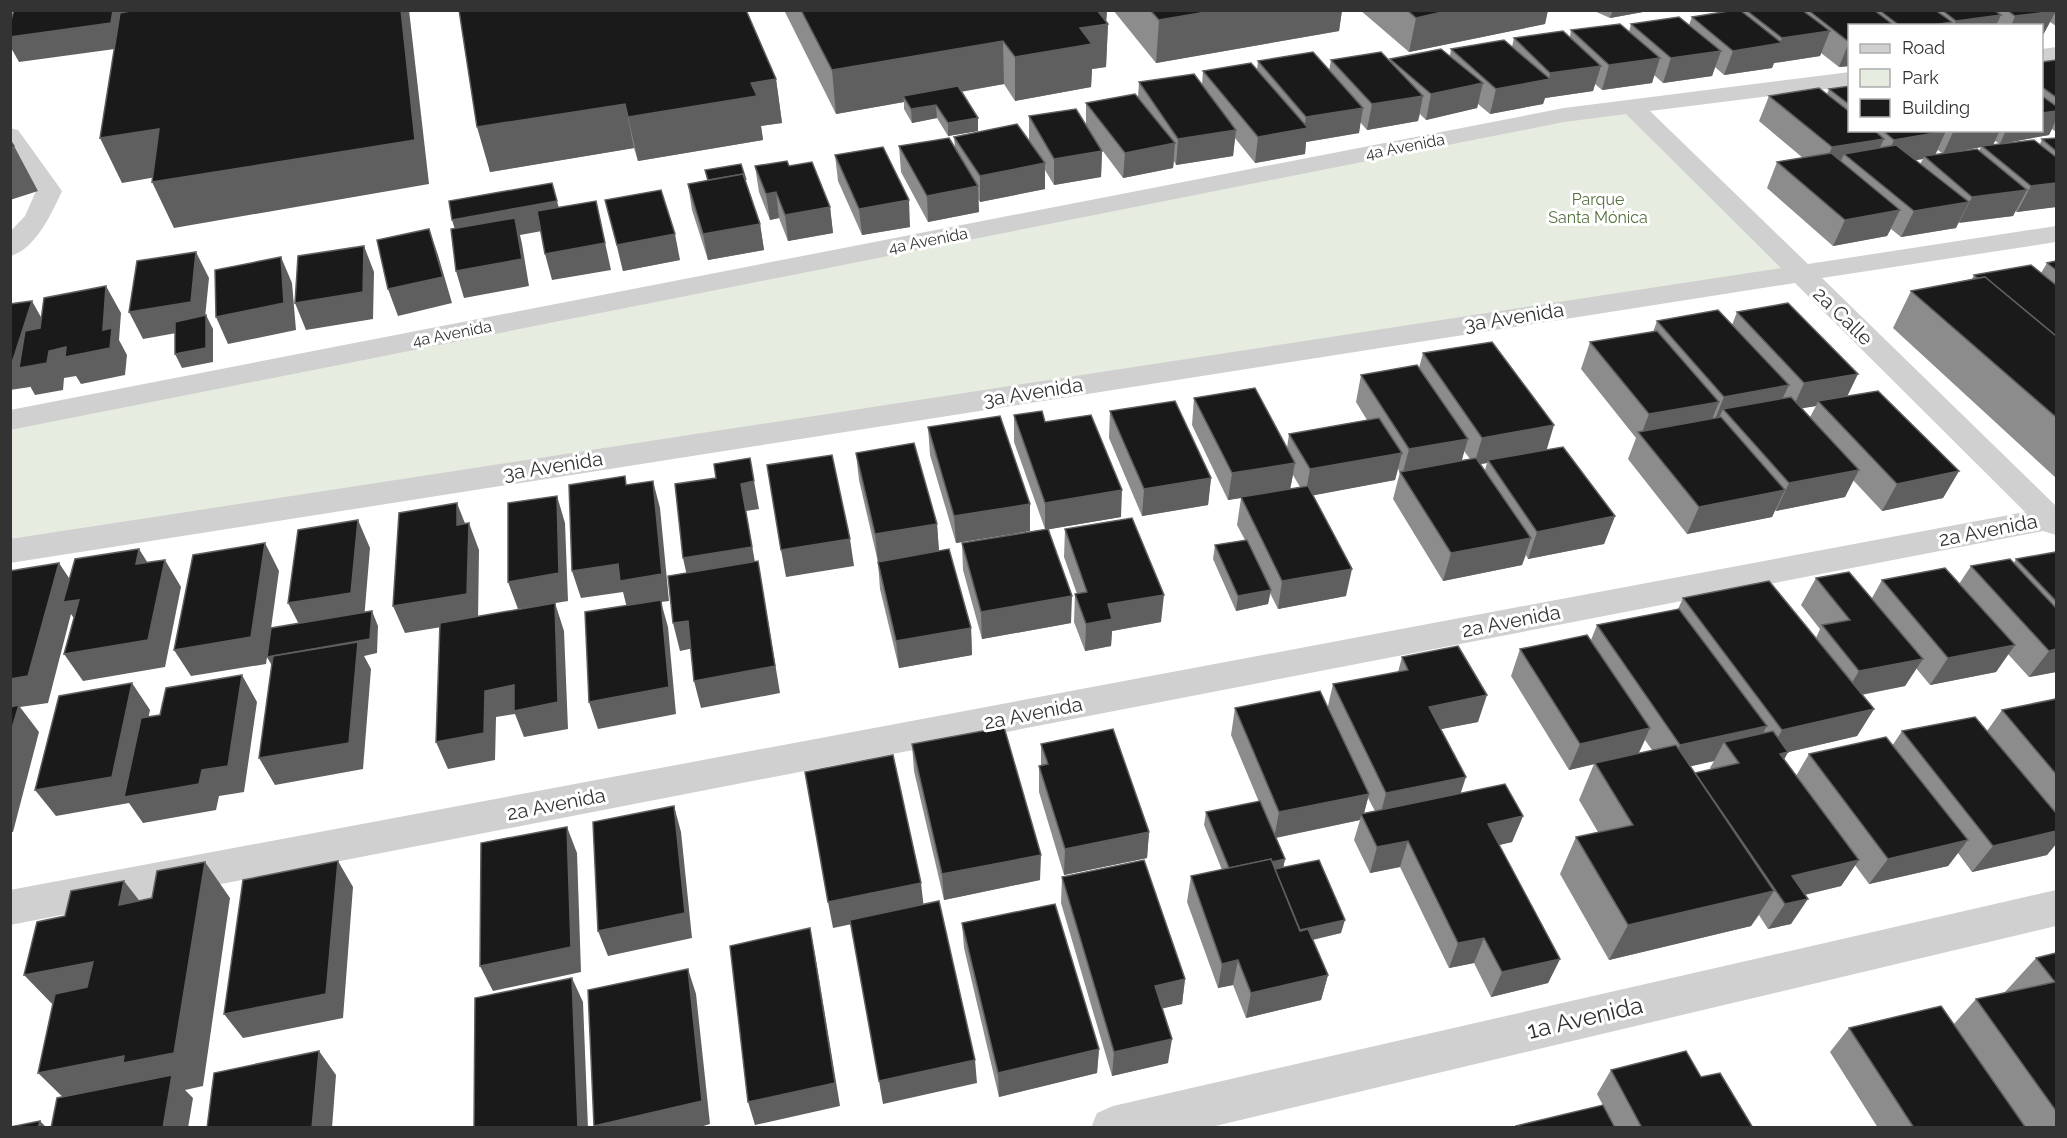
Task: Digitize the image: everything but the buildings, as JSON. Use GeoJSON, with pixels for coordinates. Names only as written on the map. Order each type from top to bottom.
{"type":"FeatureCollection","features":[{"type":"Feature","properties":{"kind":"street","name":"4a Avenida"},"geometry":{"type":"LineString","coordinates":[[10,420],[1540,120],[1631,106],[1848,79]]}},
{"type":"Feature","properties":{"kind":"street","name":"2a Calle"},"geometry":{"type":"LineString","coordinates":[[1631,106],[2054,520]]}},
{"type":"Feature","properties":{"kind":"street"},"geometry":{"type":"LineString","coordinates":[[10,135],[49,190],[37,219],[10,248]]}},
{"type":"Feature","properties":{"kind":"street","name":"3a Avenida"},"geometry":{"type":"LineString","coordinates":[[10,551],[2056,234]]}},
{"type":"Feature","properties":{"kind":"street","name":"2a Avenida"},"geometry":{"type":"LineString","coordinates":[[10,908],[2054,520]]}},
{"type":"Feature","properties":{"kind":"street","name":"1a Avenida"},"geometry":{"type":"LineString","coordinates":[[1113,1128],[2056,908]]}},
{"type":"Feature","properties":{"kind":"green space","name":"Parque Santa Mónica"},"geometry":{"type":"Polygon","coordinates":[[[1631,106],[1800,273],[11,551],[11,420],[1631,106]]]}}]}
